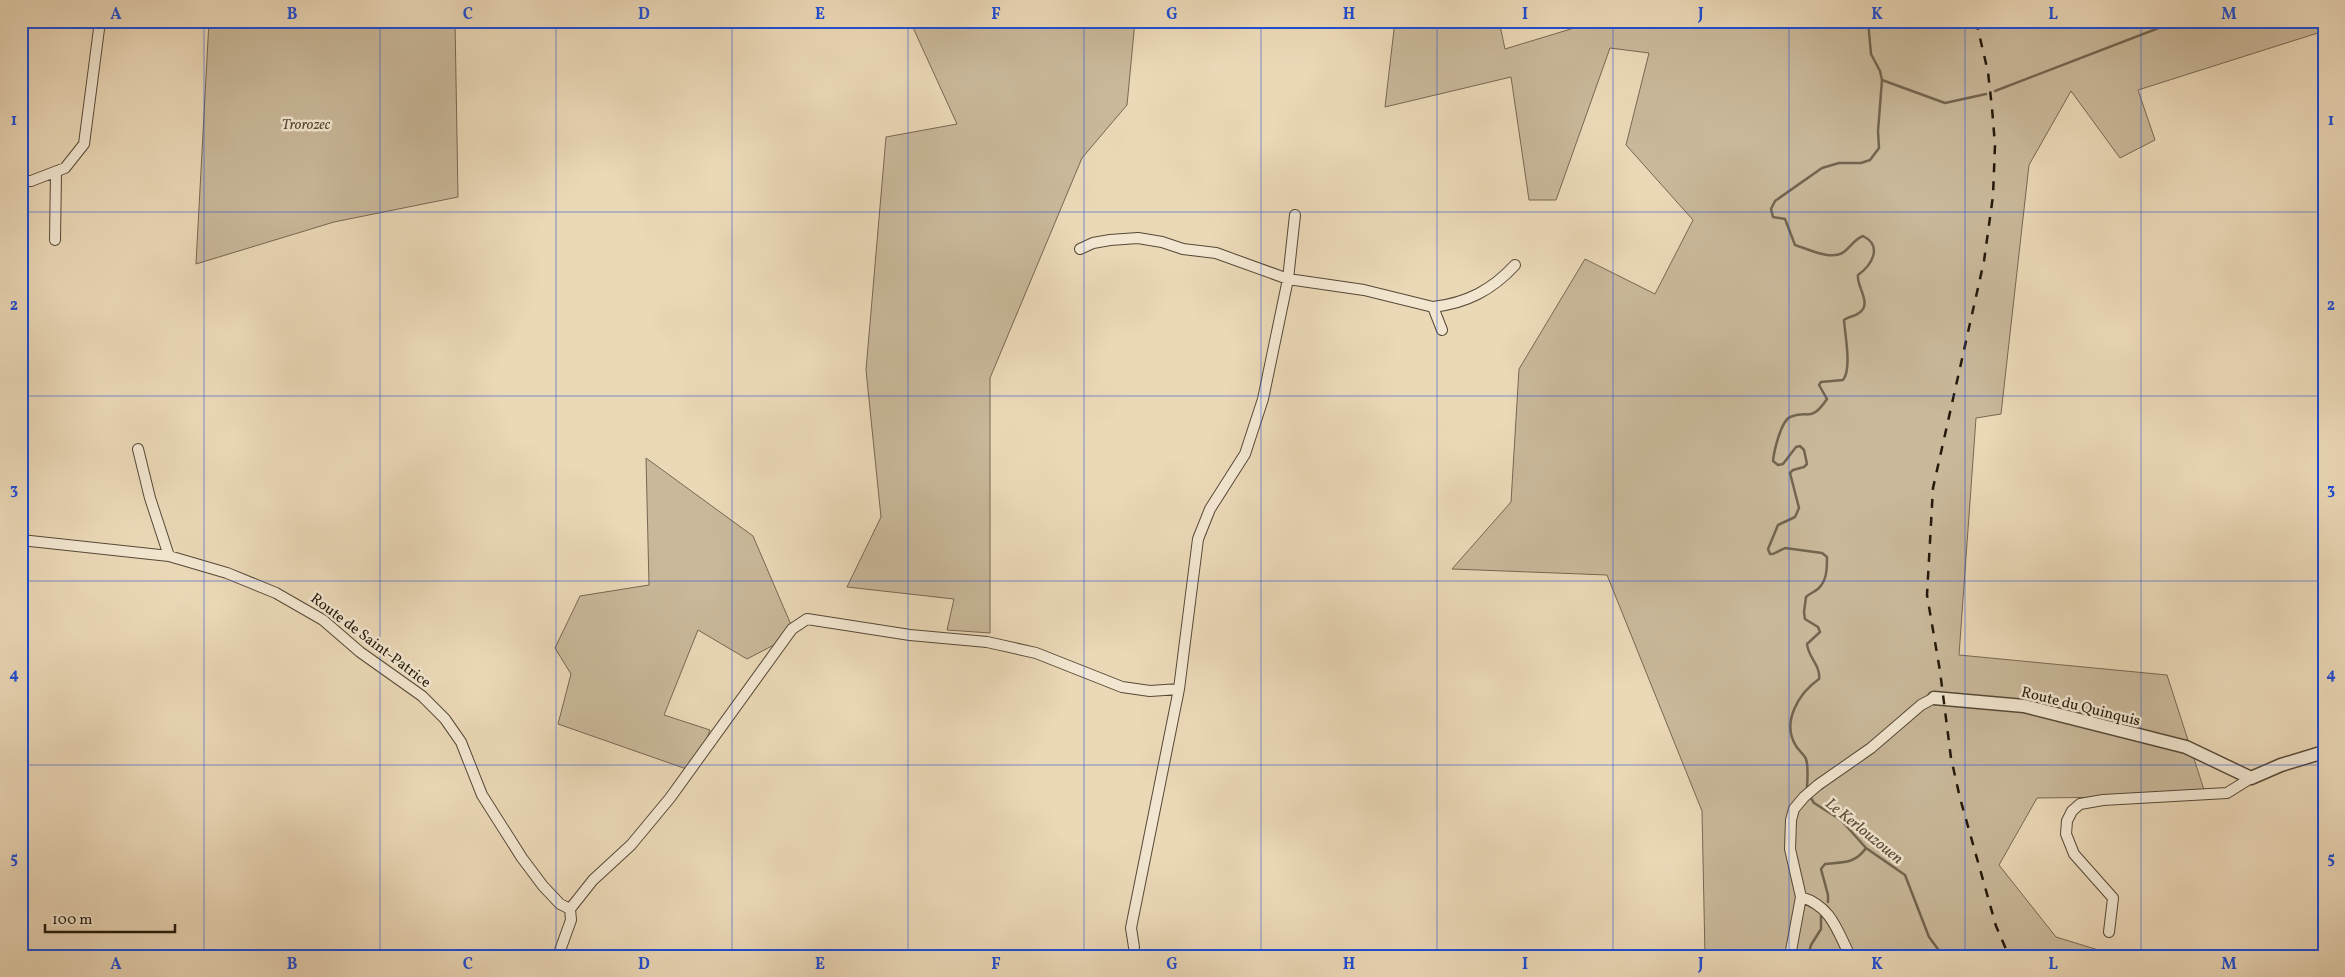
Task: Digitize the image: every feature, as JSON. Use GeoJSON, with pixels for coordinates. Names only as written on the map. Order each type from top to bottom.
{"type":"FeatureCollection","features":[{"type":"Feature","properties":{"kind":"street"},"geometry":{"type":"LineString","coordinates":[[21,181],[32,181],[65,168],[84,144],[99,29],[102,21]]}},
{"type":"Feature","properties":{"kind":"street"},"geometry":{"type":"LineString","coordinates":[[55,240],[56,172]]}},
{"type":"Feature","properties":{"kind":"street"},"geometry":{"type":"LineString","coordinates":[[1134,947],[1131,928],[1179,689],[1198,539],[1210,509],[1245,454],[1263,399],[1288,279],[1295,215]]}},
{"type":"Feature","properties":{"kind":"street"},"geometry":{"type":"LineString","coordinates":[[1080,249],[1094,243],[1110,240],[1146,239],[1183,249],[1216,253],[1288,279],[1364,290],[1433,307],[1457,302],[1490,289],[1516,265]]}},
{"type":"Feature","properties":{"kind":"street"},"geometry":{"type":"LineString","coordinates":[[1433,307],[1442,330]]}},
{"type":"Feature","properties":{"kind":"street"},"geometry":{"type":"LineString","coordinates":[[138,450],[150,498],[170,556]]}},
{"type":"Feature","properties":{"kind":"street","name":"Route de Saint-Patrice"},"geometry":{"type":"LineString","coordinates":[[21,540],[170,556],[227,573],[297,604],[323,620],[360,652],[422,696],[445,719],[460,742],[482,795],[522,858],[543,886],[560,904],[570,909]]}},
{"type":"Feature","properties":{"kind":"street"},"geometry":{"type":"LineString","coordinates":[[558,956],[570,920],[570,909],[593,880],[630,845],[664,805],[792,628],[807,619],[910,635],[987,642],[1036,653],[1122,687],[1150,691],[1179,689]]}},
{"type":"Feature","properties":{"kind":"street","name":"Route du Quinquis"},"geometry":{"type":"LineString","coordinates":[[1801,897],[1790,849],[1791,820],[1794,809],[1818,785],[1871,748],[1921,705],[1934,698],[2024,706],[2186,747],[2251,778]]}},
{"type":"Feature","properties":{"kind":"street"},"geometry":{"type":"LineString","coordinates":[[2109,932],[2113,898],[2074,854],[2066,834],[2067,821],[2072,811],[2080,804],[2103,800],[2227,793],[2251,778],[2281,765],[2324,752]]}},
{"type":"Feature","properties":{"kind":"street"},"geometry":{"type":"LineString","coordinates":[[1790,956],[1801,897],[1811,900],[1827,911],[1850,956]]}},
{"type":"Feature","properties":{"kind":"green space","name":"Trorozec"},"geometry":{"type":"Polygon","coordinates":[[[209,21],[455,21],[458,197],[334,222],[196,264],[209,21]]]}},
{"type":"Feature","properties":{"kind":"green space"},"geometry":{"type":"Polygon","coordinates":[[[910,21],[1135,21],[1127,105],[1082,158],[990,378],[990,633],[947,630],[954,599],[847,587],[881,517],[866,370],[886,137],[957,124],[910,21]]]}},
{"type":"Feature","properties":{"kind":"green space"},"geometry":{"type":"Polygon","coordinates":[[[1395,21],[1499,21],[1505,49],[1597,21],[2017,21],[2020,26],[2033,21],[2324,21],[2324,31],[2138,90],[2155,140],[2120,158],[2071,91],[2029,165],[2001,414],[1976,418],[1959,655],[2167,675],[2206,796],[2037,798],[1999,865],[2056,937],[2118,956],[1705,956],[1702,811],[1607,575],[1452,569],[1511,502],[1519,369],[1585,259],[1655,294],[1693,220],[1626,145],[1649,53],[1610,48],[1556,200],[1529,200],[1511,77],[1385,107],[1395,21]]]}},
{"type":"Feature","properties":{"kind":"green space"},"geometry":{"type":"Polygon","coordinates":[[[646,458],[753,536],[795,634],[747,659],[698,630],[664,715],[710,730],[695,772],[558,724],[571,674],[555,648],[580,596],[649,585],[646,458]]]}},
{"type":"Feature","properties":{"kind":"waterway","name":"Le Kerlouzouen"},"geometry":{"type":"LineString","coordinates":[[1807,790],[1808,770],[1806,759],[1796,746],[1790,727],[1791,718],[1799,700],[1819,679],[1818,670],[1807,644],[1820,632],[1818,627],[1805,619],[1804,612],[1806,597],[1819,588],[1824,581],[1827,570],[1827,557],[1822,553],[1785,548],[1770,554],[1768,549],[1778,525],[1795,517],[1799,508],[1790,473],[1807,464],[1804,450],[1800,446],[1796,447],[1783,464],[1778,465],[1773,461],[1778,437],[1787,420],[1796,415],[1813,414],[1817,411],[1827,399],[1819,385],[1821,382],[1843,380],[1846,375],[1848,360],[1844,320],[1863,309],[1864,300],[1858,275],[1868,266],[1874,250],[1873,245],[1863,236],[1845,251],[1834,255],[1820,254],[1795,245],[1785,219],[1773,217],[1771,209],[1775,201],[1822,168],[1839,163],[1861,163],[1870,160],[1879,148],[1878,131],[1882,80],[1880,71],[1871,54],[1868,21]]}},
{"type":"Feature","properties":{"kind":"waterway"},"geometry":{"type":"LineString","coordinates":[[1995,91],[2177,21]]}},
{"type":"Feature","properties":{"kind":"waterway"},"geometry":{"type":"LineString","coordinates":[[1882,80],[1945,103],[1986,94]]}},
{"type":"Feature","properties":{"kind":"waterway","name":"Le Kerlouzouen"},"geometry":{"type":"LineString","coordinates":[[1809,795],[1814,803],[1841,820],[1866,848],[1905,875],[1929,937],[1943,956]]}},
{"type":"Feature","properties":{"kind":"waterway"},"geometry":{"type":"LineString","coordinates":[[1828,902],[1821,869],[1825,864],[1853,860],[1866,848]]}},
{"type":"Feature","properties":{"kind":"waterway"},"geometry":{"type":"LineString","coordinates":[[1808,956],[1811,945],[1821,929],[1821,915]]}},
{"type":"Feature","properties":{"kind":"railway"},"geometry":{"type":"LineString","coordinates":[[1976,21],[1988,72],[1992,108],[1995,145],[1993,196],[1984,261],[1933,488],[1927,595],[1940,671],[1951,758],[1960,798],[1996,926],[2009,956]]}}]}
